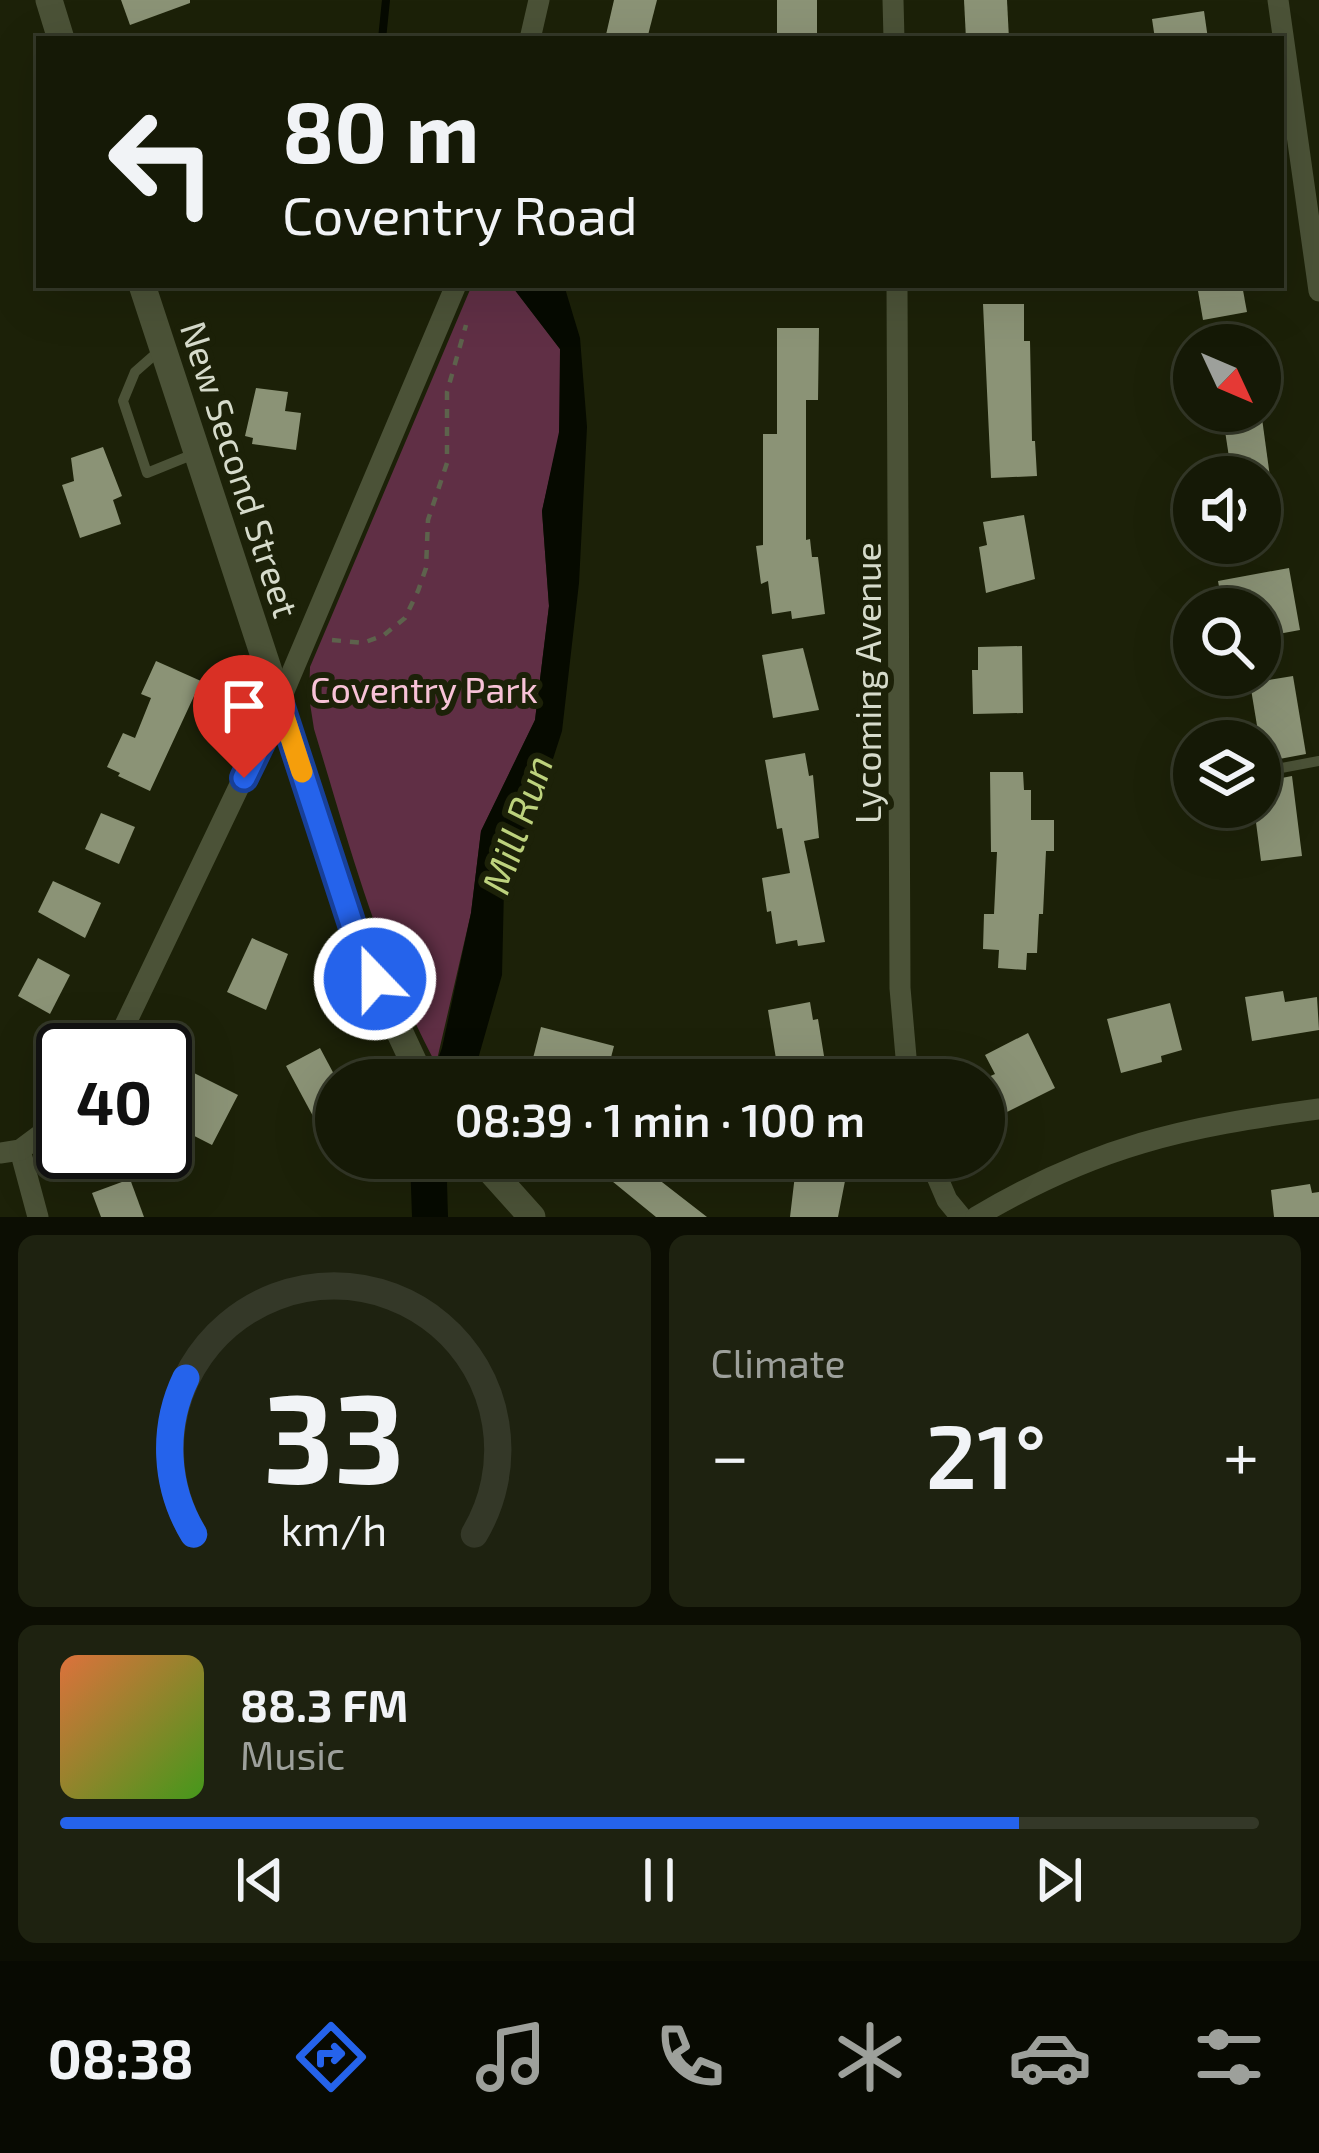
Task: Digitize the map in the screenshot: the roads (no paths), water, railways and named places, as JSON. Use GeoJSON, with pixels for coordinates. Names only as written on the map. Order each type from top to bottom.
{"type":"FeatureCollection","features":[{"type":"Feature","properties":{"kind":"street"},"geometry":{"type":"LineString","coordinates":[[49,0],[61,36]]}},
{"type":"Feature","properties":{"kind":"street"},"geometry":{"type":"LineString","coordinates":[[531,36],[539,0]]}},
{"type":"Feature","properties":{"kind":"street"},"geometry":{"type":"LineString","coordinates":[[893,0],[894,36]]}},
{"type":"Feature","properties":{"kind":"street"},"geometry":{"type":"LineString","coordinates":[[1278,0],[1283,36]]}},
{"type":"Feature","properties":{"kind":"street"},"geometry":{"type":"LineString","coordinates":[[1284,43],[1319,291]]}},
{"type":"Feature","properties":{"kind":"street","name":"New Second Street"},"geometry":{"type":"LineString","coordinates":[[143,288],[359,946],[413,1059]]}},
{"type":"Feature","properties":{"kind":"street"},"geometry":{"type":"LineString","coordinates":[[126,1023],[280,704],[455,288]]}},
{"type":"Feature","properties":{"kind":"street","name":"Lycoming Avenue"},"geometry":{"type":"LineString","coordinates":[[896,288],[900,988],[906,1059]]}},
{"type":"Feature","properties":{"kind":"street"},"geometry":{"type":"LineString","coordinates":[[976,1217],[1050,1175],[1123,1146],[1242,1119],[1319,1109]]}},
{"type":"Feature","properties":{"kind":"street"},"geometry":{"type":"LineString","coordinates":[[36,1135],[10,1152],[38,1217]]}},
{"type":"Feature","properties":{"kind":"street"},"geometry":{"type":"LineString","coordinates":[[498,1179],[532,1217]]}},
{"type":"Feature","properties":{"kind":"street"},"geometry":{"type":"LineString","coordinates":[[938,1179],[961,1217]]}},
{"type":"Feature","properties":{"kind":"lane"},"geometry":{"type":"LineString","coordinates":[[163,347],[135,372],[123,401],[147,473],[197,453]]}},
{"type":"Feature","properties":{"kind":"lane"},"geometry":{"type":"LineString","coordinates":[[1281,768],[1319,761]]}},
{"type":"Feature","properties":{"kind":"water","name":"Mill Run"},"geometry":{"type":"Polygon","coordinates":[[[513,288],[565,288],[580,338],[587,427],[579,583],[562,731],[531,827],[504,888],[502,975],[478,1059],[438,1059],[471,913],[481,831],[535,720],[549,606],[542,511],[559,432],[560,349],[513,288]]]}},
{"type":"Feature","properties":{"kind":"water"},"geometry":{"type":"Polygon","coordinates":[[[411,1179],[448,1179],[448,1217],[412,1217],[411,1179]]]}},
{"type":"Feature","properties":{"kind":"waterway","name":"Mill Run"},"geometry":{"type":"LineString","coordinates":[[382,36],[386,0]]}},
{"type":"Feature","properties":{"kind":"park label","name":"Coventry Park"},"geometry":{"type":"Point","coordinates":[424,688]}}]}
